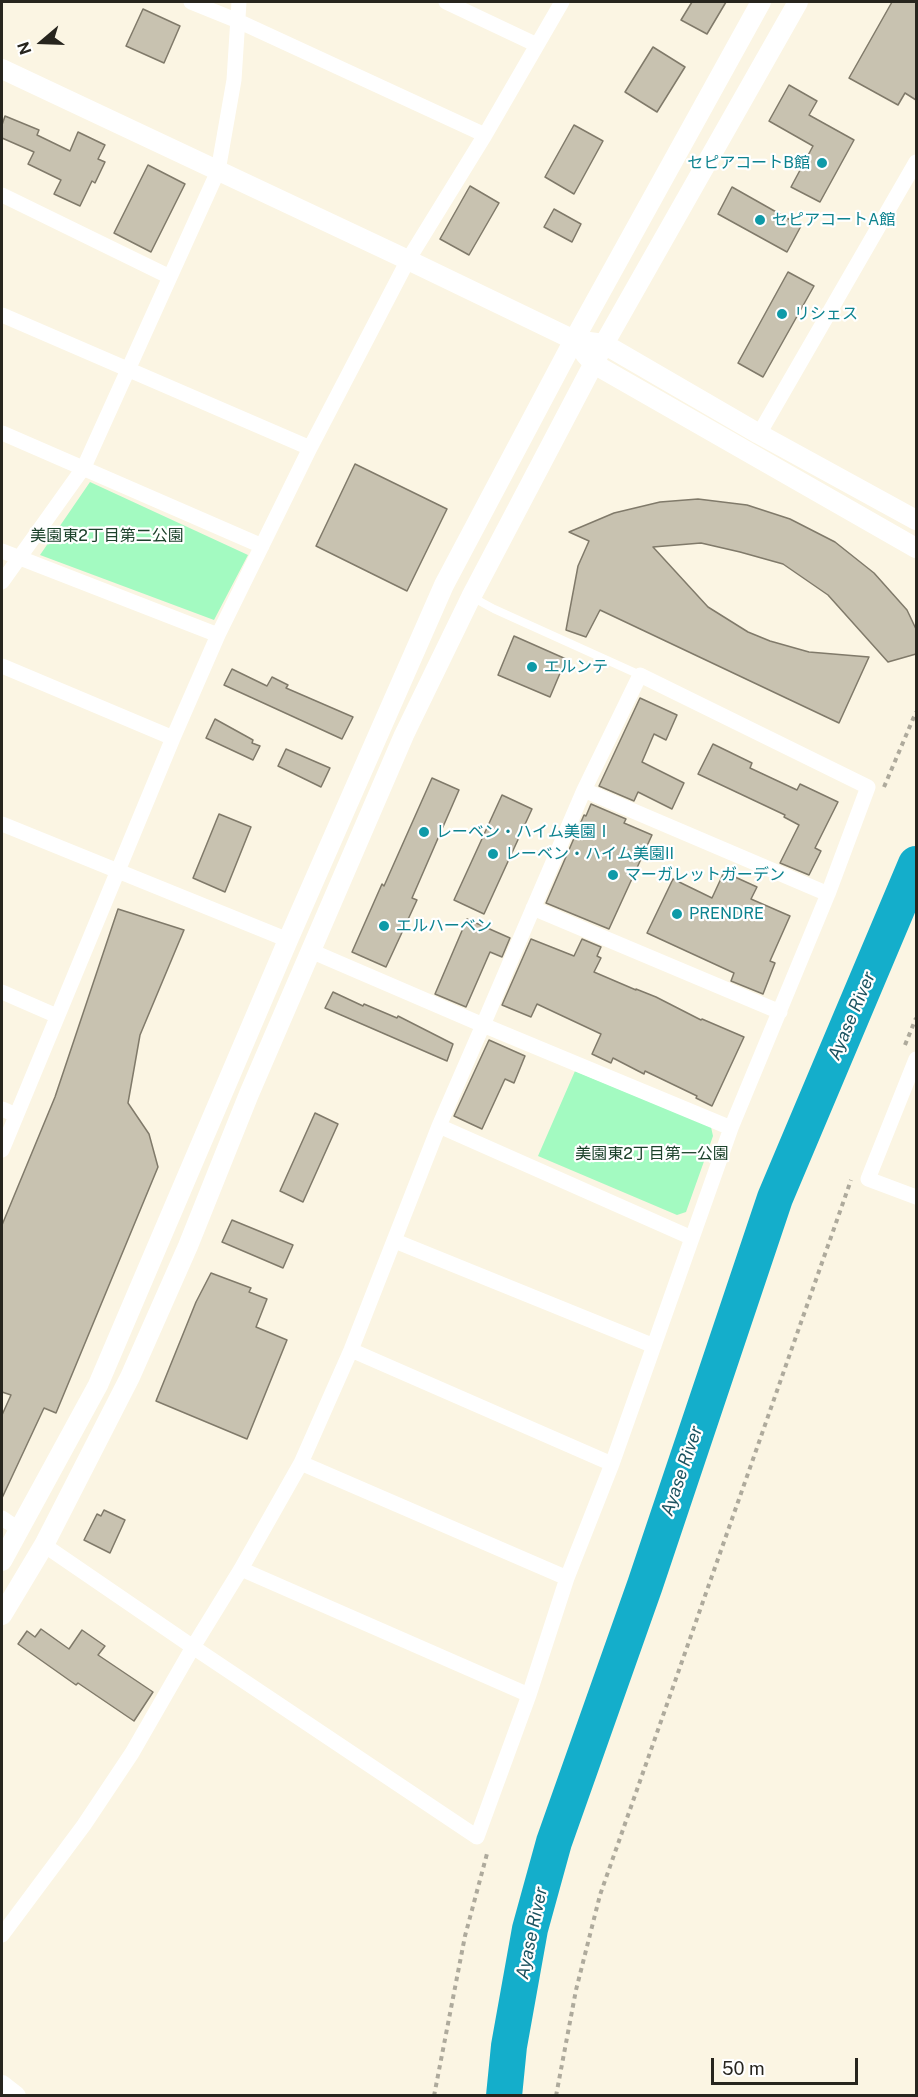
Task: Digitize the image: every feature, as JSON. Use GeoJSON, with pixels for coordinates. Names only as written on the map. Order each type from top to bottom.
{"type":"FeatureCollection","features":[{"type":"Feature","properties":{"kind":"street"},"geometry":{"type":"LineString","coordinates":[[191,2],[238,21],[485,135]]}},
{"type":"Feature","properties":{"kind":"street"},"geometry":{"type":"LineString","coordinates":[[2,582],[84,467],[218,171],[234,80],[239,2]]}},
{"type":"Feature","properties":{"kind":"street"},"geometry":{"type":"LineString","coordinates":[[446,2],[537,45]]}},
{"type":"Feature","properties":{"kind":"street"},"geometry":{"type":"LineString","coordinates":[[2,1150],[9,1112],[57,1016],[218,635],[310,448],[408,260],[485,135],[562,2]]}},
{"type":"Feature","properties":{"kind":"street"},"geometry":{"type":"LineString","coordinates":[[2,1561],[98,1385],[288,940],[444,585],[574,340],[761,2]]}},
{"type":"Feature","properties":{"kind":"street"},"geometry":{"type":"LineString","coordinates":[[2,1615],[44,1545],[130,1377],[188,1246],[249,1094],[404,735],[471,597],[604,344],[798,2]]}},
{"type":"Feature","properties":{"kind":"street"},"geometry":{"type":"LineString","coordinates":[[2,69],[574,340],[604,344],[759,434],[916,520]]}},
{"type":"Feature","properties":{"kind":"street"},"geometry":{"type":"LineString","coordinates":[[759,434],[916,162]]}},
{"type":"Feature","properties":{"kind":"street"},"geometry":{"type":"LineString","coordinates":[[2,195],[170,277]]}},
{"type":"Feature","properties":{"kind":"street"},"geometry":{"type":"LineString","coordinates":[[2,315],[310,448]]}},
{"type":"Feature","properties":{"kind":"street"},"geometry":{"type":"LineString","coordinates":[[574,340],[594,364],[916,548]]}},
{"type":"Feature","properties":{"kind":"street"},"geometry":{"type":"LineString","coordinates":[[2,433],[262,546]]}},
{"type":"Feature","properties":{"kind":"street"},"geometry":{"type":"LineString","coordinates":[[2,551],[218,635]]}},
{"type":"Feature","properties":{"kind":"street"},"geometry":{"type":"LineString","coordinates":[[2,666],[173,738]]}},
{"type":"Feature","properties":{"kind":"street"},"geometry":{"type":"LineString","coordinates":[[2,1935],[77,1834],[132,1753],[194,1647],[241,1569],[302,1462],[351,1350],[439,1126],[584,790],[640,675],[868,787],[828,894],[731,1128],[612,1464],[567,1578],[529,1695],[477,1837],[194,1647],[44,1545]]}},
{"type":"Feature","properties":{"kind":"street"},"geometry":{"type":"LineString","coordinates":[[584,790],[828,894]]}},
{"type":"Feature","properties":{"kind":"street"},"geometry":{"type":"LineString","coordinates":[[2,824],[288,940]]}},
{"type":"Feature","properties":{"kind":"street"},"geometry":{"type":"LineString","coordinates":[[533,908],[780,1012]]}},
{"type":"Feature","properties":{"kind":"street"},"geometry":{"type":"LineString","coordinates":[[311,951],[731,1128]]}},
{"type":"Feature","properties":{"kind":"street"},"geometry":{"type":"LineString","coordinates":[[2,992],[57,1016]]}},
{"type":"Feature","properties":{"kind":"street"},"geometry":{"type":"LineString","coordinates":[[916,1059],[868,1179],[916,1197]]}},
{"type":"Feature","properties":{"kind":"street"},"geometry":{"type":"LineString","coordinates":[[439,1126],[693,1238]]}},
{"type":"Feature","properties":{"kind":"street"},"geometry":{"type":"LineString","coordinates":[[395,1241],[654,1346]]}},
{"type":"Feature","properties":{"kind":"street"},"geometry":{"type":"LineString","coordinates":[[351,1350],[612,1464]]}},
{"type":"Feature","properties":{"kind":"street"},"geometry":{"type":"LineString","coordinates":[[302,1462],[567,1578]]}},
{"type":"Feature","properties":{"kind":"street"},"geometry":{"type":"LineString","coordinates":[[2,1518],[20,1530]]}},
{"type":"Feature","properties":{"kind":"street"},"geometry":{"type":"LineString","coordinates":[[241,1569],[529,1695]]}},
{"type":"Feature","properties":{"kind":"street"},"geometry":{"type":"LineString","coordinates":[[2,2085],[16,2096]]}},
{"type":"Feature","properties":{"kind":"lane"},"geometry":{"type":"LineString","coordinates":[[471,597],[640,675]]}},
{"type":"Feature","properties":{"kind":"path"},"geometry":{"type":"LineString","coordinates":[[903,1049],[916,1018]]}},
{"type":"Feature","properties":{"kind":"path"},"geometry":{"type":"LineString","coordinates":[[556,2096],[585,1948],[600,1895],[855,1170]]}},
{"type":"Feature","properties":{"kind":"green space","name":"美園東2丁目第二公園"},"geometry":{"type":"Polygon","coordinates":[[[90,482],[248,555],[214,620],[40,555],[90,482]]]}},
{"type":"Feature","properties":{"kind":"green space","name":"美園東2丁目第一公園"},"geometry":{"type":"Polygon","coordinates":[[[575,1071],[711,1127],[713,1136],[686,1212],[677,1215],[538,1156],[575,1071]]]}},
{"type":"Feature","properties":{"kind":"building"},"geometry":{"type":"Polygon","coordinates":[[[692,2],[726,2],[707,34],[681,20],[692,2]]]}},
{"type":"Feature","properties":{"kind":"building"},"geometry":{"type":"Polygon","coordinates":[[[892,2],[916,2],[916,100],[905,93],[898,105],[849,78],[892,2]]]}},
{"type":"Feature","properties":{"kind":"building"},"geometry":{"type":"Polygon","coordinates":[[[143,9],[180,26],[164,63],[126,46],[143,9]]]}},
{"type":"Feature","properties":{"kind":"building"},"geometry":{"type":"Polygon","coordinates":[[[653,47],[685,67],[657,112],[625,92],[653,47]]]}},
{"type":"Feature","properties":{"kind":"building"},"geometry":{"type":"Polygon","coordinates":[[[789,85],[817,101],[809,115],[854,140],[820,202],[791,187],[813,146],[769,121],[789,85]]]}},
{"type":"Feature","properties":{"kind":"building"},"geometry":{"type":"Polygon","coordinates":[[[5,116],[39,130],[37,135],[70,151],[78,132],[105,145],[98,159],[105,162],[95,183],[92,181],[80,206],[54,194],[61,180],[28,164],[34,152],[2,138],[5,116]]]}},
{"type":"Feature","properties":{"kind":"building"},"geometry":{"type":"Polygon","coordinates":[[[574,125],[603,141],[574,194],[545,177],[574,125]]]}},
{"type":"Feature","properties":{"kind":"building"},"geometry":{"type":"Polygon","coordinates":[[[148,165],[185,184],[151,252],[114,233],[148,165]]]}},
{"type":"Feature","properties":{"kind":"building"},"geometry":{"type":"Polygon","coordinates":[[[470,186],[499,203],[469,255],[440,239],[470,186]]]}},
{"type":"Feature","properties":{"kind":"building","name":"セピアコートA館"},"geometry":{"type":"Polygon","coordinates":[[[732,187],[801,226],[787,252],[718,214],[732,187]]]}},
{"type":"Feature","properties":{"kind":"building"},"geometry":{"type":"Polygon","coordinates":[[[554,209],[581,224],[572,242],[544,227],[554,209]]]}},
{"type":"Feature","properties":{"kind":"building","name":"リシェス"},"geometry":{"type":"Polygon","coordinates":[[[788,272],[814,286],[763,377],[738,363],[788,272]]]}},
{"type":"Feature","properties":{"kind":"building"},"geometry":{"type":"Polygon","coordinates":[[[355,464],[447,509],[407,591],[316,546],[355,464]]]}},
{"type":"Feature","properties":{"kind":"building"},"geometry":{"type":"Polygon","coordinates":[[[698,499],[747,505],[790,519],[835,542],[874,573],[907,610],[916,629],[916,654],[888,662],[828,595],[783,564],[701,543],[653,547],[708,607],[748,632],[770,641],[809,652],[869,657],[839,723],[600,610],[586,637],[566,630],[578,566],[589,541],[569,532],[614,513],[660,502],[698,499]]]}},
{"type":"Feature","properties":{"kind":"building","name":"エルンテ"},"geometry":{"type":"Polygon","coordinates":[[[514,636],[566,659],[550,697],[498,675],[514,636]]]}},
{"type":"Feature","properties":{"kind":"building"},"geometry":{"type":"Polygon","coordinates":[[[232,669],[267,686],[272,677],[288,685],[286,688],[353,717],[342,739],[224,685],[232,669]]]}},
{"type":"Feature","properties":{"kind":"building"},"geometry":{"type":"Polygon","coordinates":[[[640,698],[677,715],[666,740],[654,734],[642,762],[684,783],[672,809],[638,792],[634,801],[599,786],[640,698]]]}},
{"type":"Feature","properties":{"kind":"building"},"geometry":{"type":"Polygon","coordinates":[[[215,719],[260,746],[253,760],[206,738],[215,719]]]}},
{"type":"Feature","properties":{"kind":"building"},"geometry":{"type":"Polygon","coordinates":[[[713,744],[752,763],[750,768],[797,790],[800,784],[838,802],[815,848],[821,851],[809,875],[780,863],[799,825],[784,817],[785,815],[698,774],[713,744]]]}},
{"type":"Feature","properties":{"kind":"building"},"geometry":{"type":"Polygon","coordinates":[[[286,749],[330,768],[321,787],[278,766],[286,749]]]}},
{"type":"Feature","properties":{"kind":"building"},"geometry":{"type":"Polygon","coordinates":[[[432,778],[459,790],[412,898],[417,900],[386,967],[352,952],[432,778]]]}},
{"type":"Feature","properties":{"kind":"building","name":"レーベン・ハイム美園II"},"geometry":{"type":"Polygon","coordinates":[[[502,795],[532,809],[484,914],[454,900],[502,795]]]}},
{"type":"Feature","properties":{"kind":"building"},"geometry":{"type":"Polygon","coordinates":[[[591,804],[626,819],[624,823],[652,835],[609,929],[546,903],[584,815],[586,816],[591,804]]]}},
{"type":"Feature","properties":{"kind":"building"},"geometry":{"type":"Polygon","coordinates":[[[219,814],[251,827],[225,892],[193,878],[219,814]]]}},
{"type":"Feature","properties":{"kind":"building"},"geometry":{"type":"Polygon","coordinates":[[[724,872],[757,887],[751,899],[790,916],[770,961],[775,963],[763,994],[731,981],[734,973],[647,933],[673,879],[712,898],[724,872]]]}},
{"type":"Feature","properties":{"kind":"building"},"geometry":{"type":"Polygon","coordinates":[[[118,909],[184,930],[140,1035],[128,1103],[149,1134],[158,1167],[56,1413],[44,1408],[2,1498],[2,1415],[11,1395],[2,1392],[2,1225],[55,1097],[118,909]]]}},
{"type":"Feature","properties":{"kind":"building"},"geometry":{"type":"Polygon","coordinates":[[[467,919],[510,938],[502,957],[490,952],[466,1007],[435,994],[467,919]]]}},
{"type":"Feature","properties":{"kind":"building"},"geometry":{"type":"Polygon","coordinates":[[[531,939],[574,956],[582,939],[601,947],[597,956],[601,958],[594,972],[744,1037],[712,1106],[696,1098],[697,1096],[645,1071],[644,1074],[613,1058],[611,1063],[592,1054],[601,1034],[537,1004],[531,1017],[502,1005],[531,939]]]}},
{"type":"Feature","properties":{"kind":"building"},"geometry":{"type":"Polygon","coordinates":[[[333,992],[363,1006],[364,1004],[397,1018],[398,1016],[453,1044],[447,1061],[325,1008],[333,992]]]}},
{"type":"Feature","properties":{"kind":"building"},"geometry":{"type":"Polygon","coordinates":[[[489,1040],[525,1056],[514,1083],[505,1079],[482,1129],[454,1116],[489,1040]]]}},
{"type":"Feature","properties":{"kind":"building"},"geometry":{"type":"Polygon","coordinates":[[[315,1113],[338,1124],[303,1202],[280,1191],[315,1113]]]}},
{"type":"Feature","properties":{"kind":"building"},"geometry":{"type":"Polygon","coordinates":[[[232,1220],[293,1245],[283,1268],[222,1242],[232,1220]]]}},
{"type":"Feature","properties":{"kind":"building"},"geometry":{"type":"Polygon","coordinates":[[[211,1273],[251,1288],[249,1292],[267,1299],[256,1327],[287,1340],[247,1439],[156,1401],[196,1302],[211,1273]]]}},
{"type":"Feature","properties":{"kind":"building"},"geometry":{"type":"Polygon","coordinates":[[[104,1510],[125,1520],[110,1553],[84,1540],[97,1514],[101,1516],[104,1510]]]}},
{"type":"Feature","properties":{"kind":"building"},"geometry":{"type":"Polygon","coordinates":[[[41,1629],[69,1649],[82,1630],[105,1646],[98,1655],[153,1692],[134,1721],[78,1683],[76,1685],[18,1644],[27,1631],[35,1637],[41,1629]]]}},
{"type":"Feature","properties":{"kind":"waterway","name":"Ayase River"},"geometry":{"type":"LineString","coordinates":[[504,2096],[509,2046],[530,1929],[554,1842],[645,1585],[775,1198],[916,864]]}},
{"type":"Feature","properties":{"kind":"place","name":"セピアコートB館"},"geometry":{"type":"Point","coordinates":[822,163]}},
{"type":"Feature","properties":{"kind":"place","name":"セピアコートA館"},"geometry":{"type":"Point","coordinates":[760,220]}},
{"type":"Feature","properties":{"kind":"place","name":"リシェス"},"geometry":{"type":"Point","coordinates":[782,314]}},
{"type":"Feature","properties":{"kind":"place","name":"エルンテ"},"geometry":{"type":"Point","coordinates":[532,667]}},
{"type":"Feature","properties":{"kind":"place","name":"レーベン・ハイム美園Ⅰ"},"geometry":{"type":"Point","coordinates":[424,832]}},
{"type":"Feature","properties":{"kind":"place","name":"レーベン・ハイム美園II"},"geometry":{"type":"Point","coordinates":[493,854]}},
{"type":"Feature","properties":{"kind":"place","name":"マーガレットガーデン"},"geometry":{"type":"Point","coordinates":[613,875]}},
{"type":"Feature","properties":{"kind":"place","name":"PRENDRE"},"geometry":{"type":"Point","coordinates":[677,914]}},
{"type":"Feature","properties":{"kind":"place","name":"エルハーベン"},"geometry":{"type":"Point","coordinates":[384,926]}}]}
